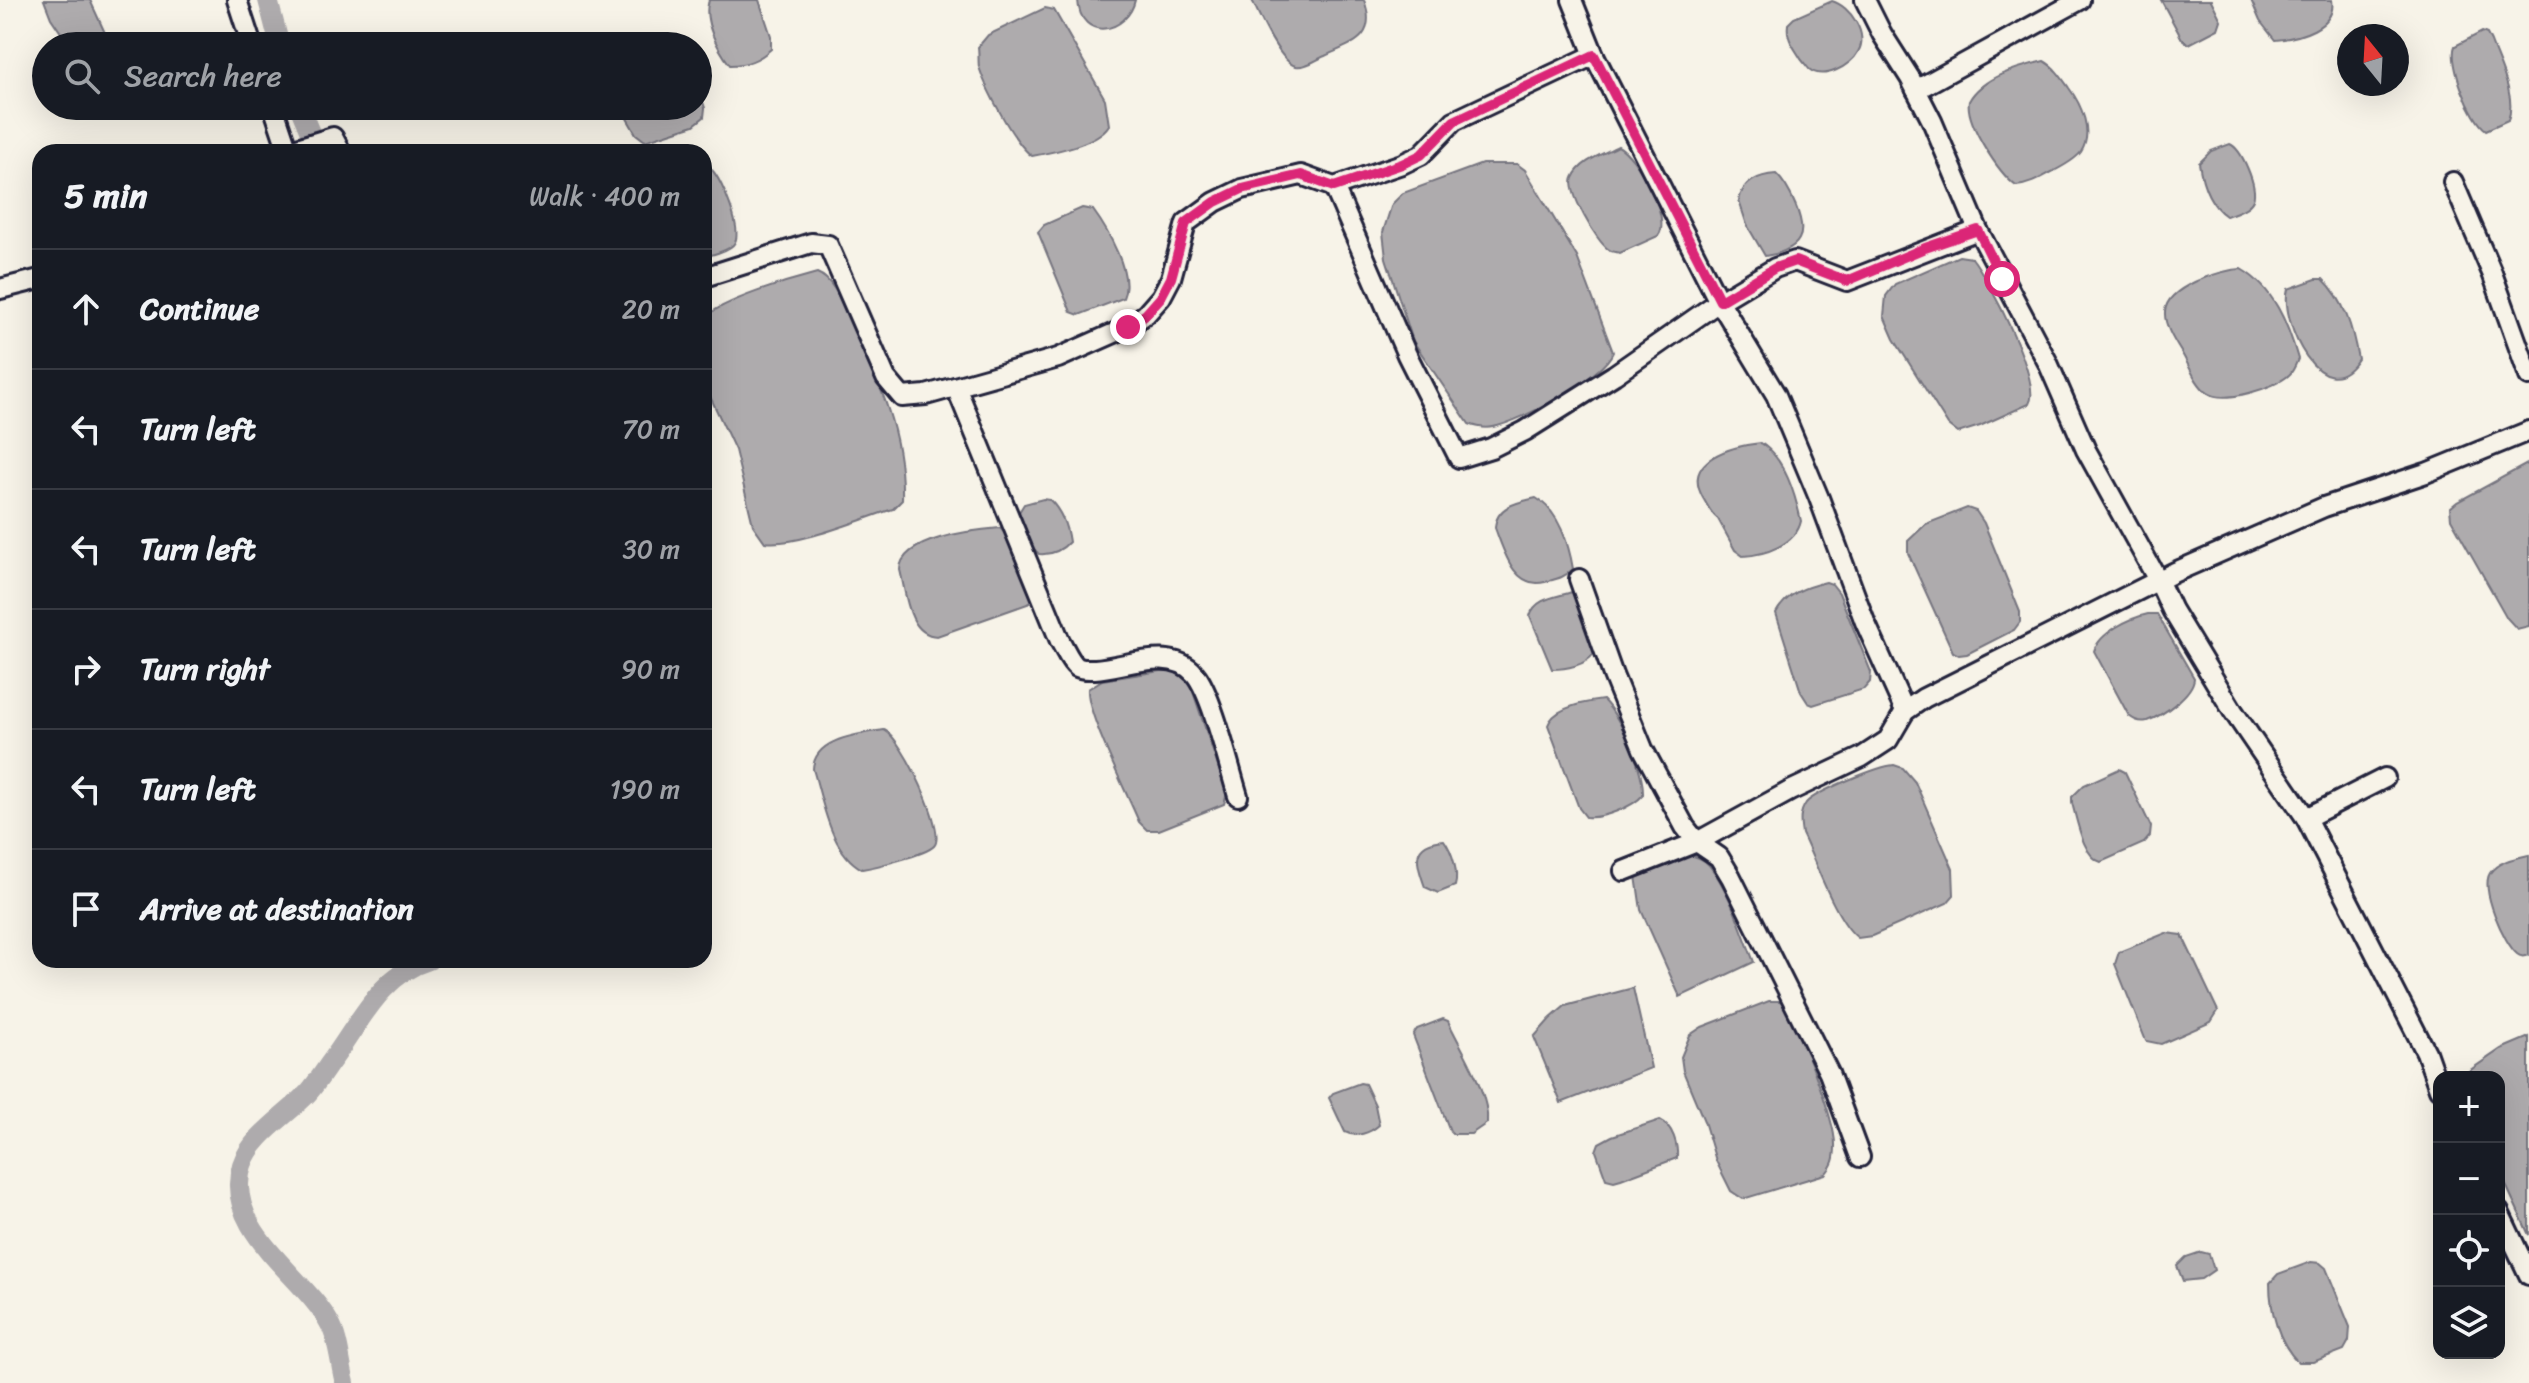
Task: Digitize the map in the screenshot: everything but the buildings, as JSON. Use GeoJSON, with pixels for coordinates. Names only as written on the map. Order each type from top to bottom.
{"type":"FeatureCollection","features":[{"type":"Feature","properties":{"kind":"street"},"geometry":{"type":"LineString","coordinates":[[237,0],[247,32]]}},
{"type":"Feature","properties":{"kind":"street"},"geometry":{"type":"LineString","coordinates":[[1572,0],[1594,55],[1720,301],[1776,395],[1819,498],[1865,622],[1905,711]]}},
{"type":"Feature","properties":{"kind":"street"},"geometry":{"type":"LineString","coordinates":[[1865,0],[1916,90],[1978,230],[2048,363],[2086,450],[2172,610],[2233,711],[2306,818],[2426,1052],[2433,1072]]}},
{"type":"Feature","properties":{"kind":"street"},"geometry":{"type":"LineString","coordinates":[[1916,90],[2080,0]]}},
{"type":"Feature","properties":{"kind":"street"},"geometry":{"type":"LineString","coordinates":[[712,274],[811,243],[828,245],[886,378],[902,397],[956,387],[1058,358],[1137,321],[1161,297],[1171,278],[1186,223],[1215,202],[1242,189],[1301,175],[1334,187],[1402,164],[1421,155],[1454,121],[1594,55]]}},
{"type":"Feature","properties":{"kind":"street"},"geometry":{"type":"LineString","coordinates":[[278,120],[287,144]]}},
{"type":"Feature","properties":{"kind":"street"},"geometry":{"type":"LineString","coordinates":[[311,144],[333,137],[337,144]]}},
{"type":"Feature","properties":{"kind":"street"},"geometry":{"type":"LineString","coordinates":[[2453,182],[2492,273],[2529,376]]}},
{"type":"Feature","properties":{"kind":"street"},"geometry":{"type":"LineString","coordinates":[[1334,187],[1407,355],[1459,458],[1491,448],[1525,431],[1775,268],[1795,261],[1847,281],[1925,248],[1978,230]]}},
{"type":"Feature","properties":{"kind":"street"},"geometry":{"type":"LineString","coordinates":[[0,289],[32,281]]}},
{"type":"Feature","properties":{"kind":"street"},"geometry":{"type":"LineString","coordinates":[[956,387],[1060,641],[1075,666],[1084,669],[1164,659],[1179,661],[1195,674],[1206,695],[1238,796]]}},
{"type":"Feature","properties":{"kind":"street"},"geometry":{"type":"LineString","coordinates":[[1624,871],[1697,842],[1790,791],[1862,757],[1888,740],[1905,711],[1938,691],[2159,582],[2324,507],[2426,473],[2529,431]]}},
{"type":"Feature","properties":{"kind":"street"},"geometry":{"type":"LineString","coordinates":[[1579,579],[1643,749],[1685,827],[1697,842],[1719,857],[1731,877],[1829,1073],[1860,1157]]}},
{"type":"Feature","properties":{"kind":"street"},"geometry":{"type":"LineString","coordinates":[[2306,818],[2385,778]]}},
{"type":"Feature","properties":{"kind":"street"},"geometry":{"type":"LineString","coordinates":[[2500,1215],[2529,1275]]}},
{"type":"Feature","properties":{"kind":"shaded area"},"geometry":{"type":"Polygon","coordinates":[[[44,0],[90,0],[105,32],[60,32],[44,0]]]}},
{"type":"Feature","properties":{"kind":"shaded area"},"geometry":{"type":"Polygon","coordinates":[[[709,0],[759,0],[771,36],[771,49],[752,61],[730,65],[709,26],[709,0]]]}},
{"type":"Feature","properties":{"kind":"shaded area"},"geometry":{"type":"Polygon","coordinates":[[[1078,0],[1135,0],[1123,20],[1114,26],[1095,28],[1081,14],[1078,0]]]}},
{"type":"Feature","properties":{"kind":"shaded area"},"geometry":{"type":"Polygon","coordinates":[[[1252,0],[1364,0],[1368,23],[1353,43],[1307,65],[1296,66],[1283,57],[1277,48],[1252,0]]]}},
{"type":"Feature","properties":{"kind":"shaded area"},"geometry":{"type":"Polygon","coordinates":[[[2161,0],[2211,0],[2221,20],[2218,29],[2189,44],[2182,39],[2161,0]]]}},
{"type":"Feature","properties":{"kind":"shaded area"},"geometry":{"type":"Polygon","coordinates":[[[2251,0],[2332,0],[2332,10],[2314,30],[2275,40],[2260,21],[2251,0]]]}},
{"type":"Feature","properties":{"kind":"shaded area"},"geometry":{"type":"Polygon","coordinates":[[[1832,1],[1845,9],[1856,22],[1861,45],[1843,67],[1829,73],[1815,72],[1808,68],[1793,47],[1788,24],[1794,18],[1832,1]]]}},
{"type":"Feature","properties":{"kind":"shaded area"},"geometry":{"type":"Polygon","coordinates":[[[1045,8],[1054,10],[1105,99],[1109,125],[1085,142],[1032,156],[1017,140],[994,101],[979,67],[978,47],[988,35],[1045,8]]]}},
{"type":"Feature","properties":{"kind":"shaded area"},"geometry":{"type":"Polygon","coordinates":[[[2482,32],[2491,42],[2510,101],[2508,120],[2486,130],[2462,91],[2454,54],[2455,46],[2482,32]]]}},
{"type":"Feature","properties":{"kind":"shaded area"},"geometry":{"type":"Polygon","coordinates":[[[2044,61],[2058,73],[2078,102],[2086,127],[2085,144],[2067,164],[2034,181],[2016,186],[1985,147],[1972,122],[1969,101],[1992,79],[2044,61]]]}},
{"type":"Feature","properties":{"kind":"shaded area"},"geometry":{"type":"Polygon","coordinates":[[[628,120],[700,120],[694,125],[645,141],[636,134],[628,120]]]}},
{"type":"Feature","properties":{"kind":"shaded area"},"geometry":{"type":"Polygon","coordinates":[[[2230,144],[2244,160],[2254,194],[2248,206],[2226,216],[2207,192],[2199,163],[2211,151],[2230,144]]]}},
{"type":"Feature","properties":{"kind":"shaded area"},"geometry":{"type":"Polygon","coordinates":[[[1618,146],[1643,174],[1661,216],[1658,236],[1620,253],[1609,250],[1597,237],[1584,216],[1572,184],[1581,167],[1618,146]]]}},
{"type":"Feature","properties":{"kind":"shaded area"},"geometry":{"type":"Polygon","coordinates":[[[1482,164],[1517,164],[1525,170],[1577,257],[1613,352],[1594,374],[1560,397],[1522,417],[1487,428],[1469,424],[1413,341],[1386,258],[1383,232],[1392,204],[1403,193],[1482,164]]]}},
{"type":"Feature","properties":{"kind":"shaded area"},"geometry":{"type":"Polygon","coordinates":[[[712,170],[731,207],[736,230],[733,245],[712,254],[712,170]]]}},
{"type":"Feature","properties":{"kind":"shaded area"},"geometry":{"type":"Polygon","coordinates":[[[1776,174],[1795,205],[1801,232],[1797,243],[1789,249],[1765,256],[1747,225],[1739,201],[1752,181],[1776,174]]]}},
{"type":"Feature","properties":{"kind":"shaded area"},"geometry":{"type":"Polygon","coordinates":[[[1082,208],[1093,210],[1112,240],[1122,265],[1125,288],[1123,298],[1079,315],[1071,312],[1038,232],[1044,225],[1082,208]]]}},
{"type":"Feature","properties":{"kind":"shaded area"},"geometry":{"type":"Polygon","coordinates":[[[1959,256],[1972,258],[1990,286],[2021,354],[2031,393],[2029,404],[1958,433],[1948,425],[1894,339],[1884,316],[1886,296],[1895,284],[1959,256]]]}},
{"type":"Feature","properties":{"kind":"shaded area"},"geometry":{"type":"Polygon","coordinates":[[[2241,269],[2262,286],[2278,308],[2298,359],[2290,374],[2273,385],[2237,396],[2216,396],[2204,390],[2194,376],[2169,330],[2165,312],[2174,295],[2184,288],[2208,276],[2241,269]]]}},
{"type":"Feature","properties":{"kind":"shaded area"},"geometry":{"type":"Polygon","coordinates":[[[817,273],[829,281],[838,294],[888,408],[899,453],[902,500],[893,509],[829,531],[793,540],[765,542],[753,525],[735,450],[712,401],[712,312],[774,286],[817,273]]]}},
{"type":"Feature","properties":{"kind":"shaded area"},"geometry":{"type":"Polygon","coordinates":[[[2323,279],[2331,287],[2351,326],[2358,359],[2345,373],[2331,375],[2318,369],[2306,357],[2290,321],[2288,289],[2323,279]]]}},
{"type":"Feature","properties":{"kind":"shaded area"},"geometry":{"type":"Polygon","coordinates":[[[1761,443],[1783,468],[1801,521],[1793,536],[1778,547],[1743,556],[1735,550],[1703,498],[1698,485],[1699,473],[1704,464],[1725,451],[1761,443]]]}},
{"type":"Feature","properties":{"kind":"shaded area"},"geometry":{"type":"Polygon","coordinates":[[[2529,463],[2529,626],[2517,629],[2507,618],[2451,519],[2450,508],[2529,463]]]}},
{"type":"Feature","properties":{"kind":"shaded area"},"geometry":{"type":"Polygon","coordinates":[[[1536,498],[1557,520],[1566,539],[1573,569],[1560,578],[1534,583],[1525,580],[1512,567],[1495,528],[1504,510],[1515,503],[1536,498]]]}},
{"type":"Feature","properties":{"kind":"shaded area"},"geometry":{"type":"Polygon","coordinates":[[[1050,500],[1057,509],[1069,542],[1048,554],[1039,554],[1033,548],[1019,512],[1024,504],[1050,500]]]}},
{"type":"Feature","properties":{"kind":"shaded area"},"geometry":{"type":"Polygon","coordinates":[[[1967,508],[1976,511],[1984,523],[2020,612],[2020,622],[2014,630],[1967,654],[1959,655],[1953,652],[1908,553],[1908,541],[1926,524],[1967,508]]]}},
{"type":"Feature","properties":{"kind":"shaded area"},"geometry":{"type":"Polygon","coordinates":[[[1000,528],[1012,541],[1033,602],[937,636],[927,634],[914,621],[910,611],[900,570],[903,559],[925,543],[1000,528]]]}},
{"type":"Feature","properties":{"kind":"shaded area"},"geometry":{"type":"Polygon","coordinates":[[[1826,582],[1839,593],[1871,672],[1870,682],[1864,689],[1813,705],[1801,692],[1776,613],[1797,592],[1826,582]]]}},
{"type":"Feature","properties":{"kind":"shaded area"},"geometry":{"type":"Polygon","coordinates":[[[1572,592],[1581,599],[1594,653],[1581,664],[1552,669],[1530,616],[1541,602],[1572,592]]]}},
{"type":"Feature","properties":{"kind":"shaded area"},"geometry":{"type":"Polygon","coordinates":[[[2148,614],[2157,614],[2194,678],[2188,691],[2176,704],[2142,722],[2129,716],[2094,651],[2109,632],[2148,614]]]}},
{"type":"Feature","properties":{"kind":"shaded area"},"geometry":{"type":"Polygon","coordinates":[[[1174,669],[1183,673],[1190,683],[1227,793],[1224,804],[1159,830],[1147,830],[1139,822],[1109,754],[1094,716],[1088,689],[1102,680],[1174,669]]]}},
{"type":"Feature","properties":{"kind":"shaded area"},"geometry":{"type":"Polygon","coordinates":[[[1603,700],[1630,744],[1640,772],[1643,795],[1617,811],[1586,817],[1579,808],[1548,725],[1564,710],[1603,700]]]}},
{"type":"Feature","properties":{"kind":"shaded area"},"geometry":{"type":"Polygon","coordinates":[[[884,730],[901,749],[921,785],[937,838],[934,846],[921,853],[862,869],[842,851],[835,838],[813,769],[821,750],[830,744],[851,736],[884,730]]]}},
{"type":"Feature","properties":{"kind":"shaded area"},"geometry":{"type":"Polygon","coordinates":[[[1894,765],[1903,768],[1915,782],[1953,869],[1954,895],[1947,903],[1872,936],[1858,938],[1842,919],[1827,890],[1802,834],[1801,814],[1806,803],[1821,793],[1894,765]]]}},
{"type":"Feature","properties":{"kind":"shaded area"},"geometry":{"type":"Polygon","coordinates":[[[2119,769],[2125,772],[2151,827],[2150,836],[2144,843],[2101,862],[2085,846],[2072,797],[2084,785],[2119,769]]]}},
{"type":"Feature","properties":{"kind":"shaded area"},"geometry":{"type":"Polygon","coordinates":[[[1444,840],[1454,862],[1456,881],[1455,886],[1438,893],[1425,887],[1418,855],[1425,845],[1444,840]]]}},
{"type":"Feature","properties":{"kind":"shaded area"},"geometry":{"type":"Polygon","coordinates":[[[1687,855],[1709,865],[1723,886],[1754,962],[1680,997],[1641,910],[1636,876],[1687,855]]]}},
{"type":"Feature","properties":{"kind":"shaded area"},"geometry":{"type":"Polygon","coordinates":[[[2529,855],[2529,955],[2522,956],[2512,948],[2500,928],[2491,903],[2488,881],[2490,873],[2498,866],[2529,855]]]}},
{"type":"Feature","properties":{"kind":"shaded area"},"geometry":{"type":"Polygon","coordinates":[[[2166,933],[2182,935],[2218,1011],[2211,1022],[2161,1044],[2146,1041],[2115,964],[2119,952],[2166,933]]]}},
{"type":"Feature","properties":{"kind":"shaded area"},"geometry":{"type":"Polygon","coordinates":[[[1633,988],[1651,1068],[1561,1103],[1534,1037],[1565,1006],[1633,988]]]}},
{"type":"Feature","properties":{"kind":"shaded area"},"geometry":{"type":"Polygon","coordinates":[[[1769,1001],[1782,1001],[1806,1050],[1834,1133],[1835,1154],[1825,1174],[1743,1199],[1731,1191],[1716,1161],[1704,1121],[1683,1071],[1681,1057],[1690,1035],[1702,1027],[1769,1001]]]}},
{"type":"Feature","properties":{"kind":"shaded area"},"geometry":{"type":"Polygon","coordinates":[[[1443,1019],[1448,1021],[1474,1071],[1484,1098],[1487,1123],[1471,1134],[1453,1134],[1450,1131],[1413,1035],[1417,1029],[1443,1019]]]}},
{"type":"Feature","properties":{"kind":"shaded area"},"geometry":{"type":"Polygon","coordinates":[[[2529,1037],[2529,1235],[2505,1183],[2505,1071],[2469,1071],[2501,1049],[2529,1037]]]}},
{"type":"Feature","properties":{"kind":"shaded area"},"geometry":{"type":"Polygon","coordinates":[[[1365,1084],[1375,1105],[1379,1125],[1354,1135],[1345,1132],[1329,1098],[1333,1093],[1365,1084]]]}},
{"type":"Feature","properties":{"kind":"shaded area"},"geometry":{"type":"Polygon","coordinates":[[[1660,1120],[1674,1136],[1677,1158],[1621,1179],[1606,1179],[1596,1151],[1599,1143],[1660,1120]]]}},
{"type":"Feature","properties":{"kind":"shaded area"},"geometry":{"type":"Polygon","coordinates":[[[2201,1252],[2209,1254],[2214,1270],[2201,1279],[2183,1281],[2177,1266],[2186,1257],[2201,1252]]]}},
{"type":"Feature","properties":{"kind":"shaded area"},"geometry":{"type":"Polygon","coordinates":[[[2311,1262],[2320,1263],[2326,1268],[2350,1327],[2349,1341],[2344,1350],[2313,1362],[2298,1362],[2285,1345],[2276,1325],[2270,1283],[2278,1274],[2311,1262]]]}},
{"type":"Feature","properties":{"kind":"waterway"},"geometry":{"type":"LineString","coordinates":[[268,0],[276,32]]}},
{"type":"Feature","properties":{"kind":"waterway"},"geometry":{"type":"LineString","coordinates":[[305,120],[315,144]]}},
{"type":"Feature","properties":{"kind":"waterway"},"geometry":{"type":"LineString","coordinates":[[345,1383],[330,1324],[254,1231],[244,1210],[239,1188],[242,1165],[262,1135],[311,1090],[383,989],[410,968]]}},
{"type":"Feature","properties":{"kind":"route"},"geometry":{"type":"LineString","coordinates":[[1128,327],[1146,314],[1161,297],[1171,278],[1186,223],[1215,202],[1242,189],[1301,175],[1334,187],[1402,164],[1421,155],[1454,121],[1594,55],[1720,301],[1775,268],[1795,261],[1847,281],[1925,248],[1978,230],[2002,279]]}}]}
